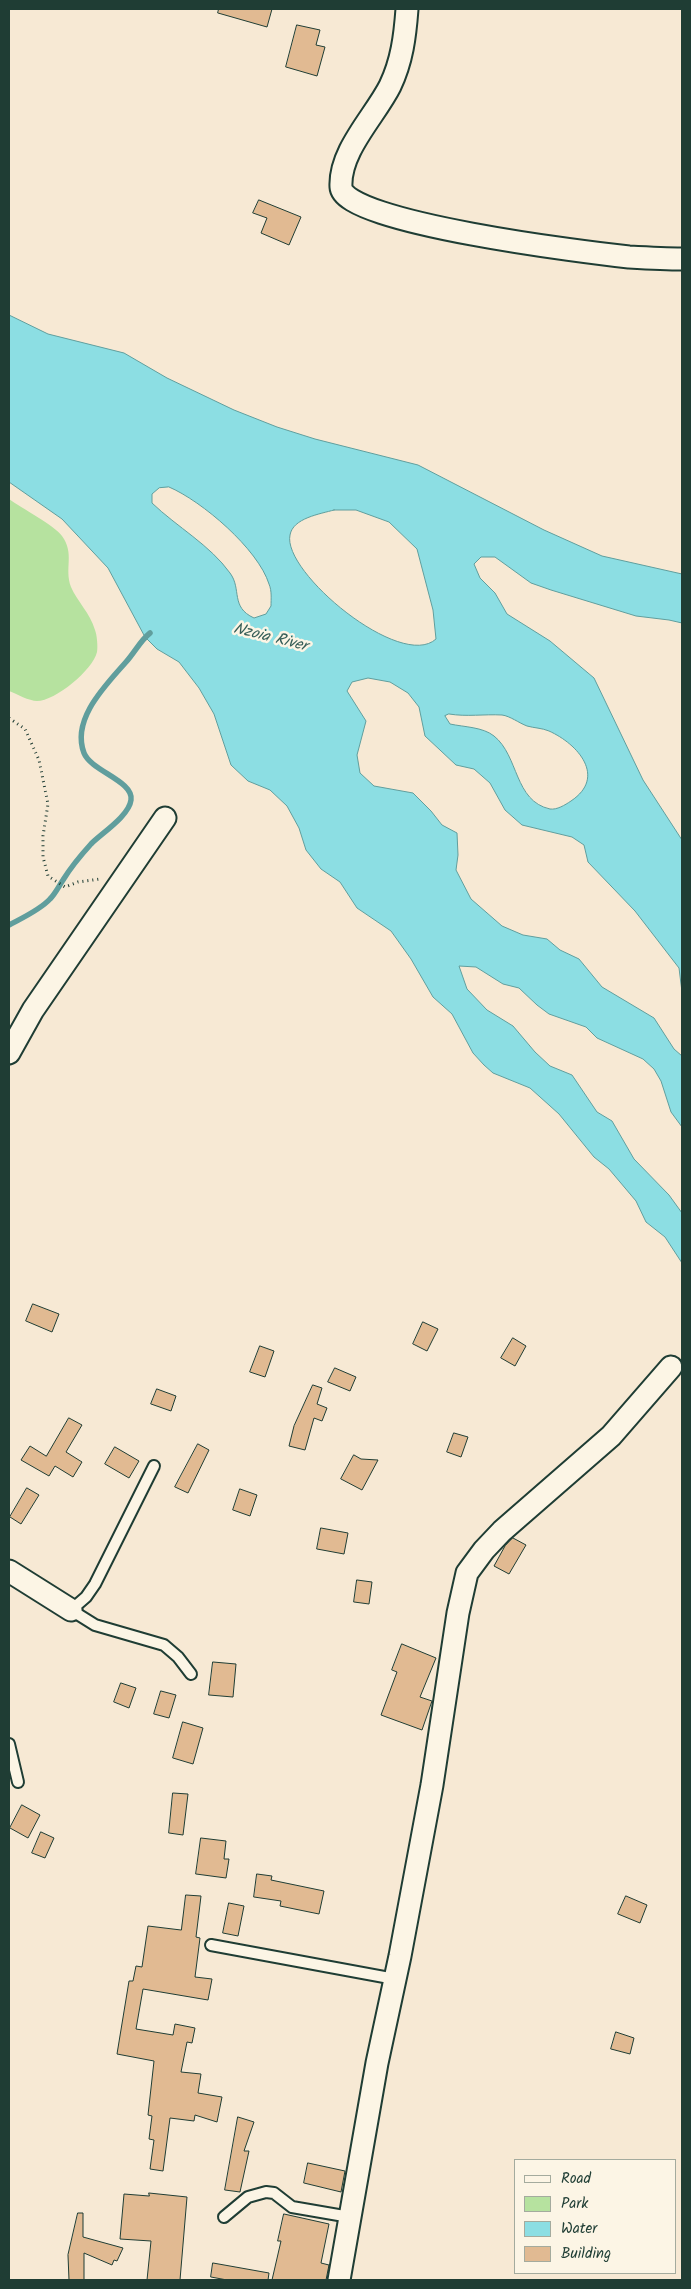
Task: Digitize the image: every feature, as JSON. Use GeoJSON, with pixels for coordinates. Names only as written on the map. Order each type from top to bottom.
{"type":"FeatureCollection","features":[{"type":"Feature","properties":{"kind":"street"},"geometry":{"type":"LineString","coordinates":[[407,9],[400,63],[385,95],[354,143],[344,169],[341,186],[342,192],[347,198],[376,212],[508,241],[623,256],[682,259]]}},
{"type":"Feature","properties":{"kind":"street"},"geometry":{"type":"LineString","coordinates":[[9,1053],[33,1010],[165,818]]}},
{"type":"Feature","properties":{"kind":"street"},"geometry":{"type":"LineString","coordinates":[[340,2280],[377,2063],[432,1785],[458,1612],[467,1573],[484,1550],[502,1531],[611,1436],[671,1367]]}},
{"type":"Feature","properties":{"kind":"street"},"geometry":{"type":"LineString","coordinates":[[9,1571],[71,1610]]}},
{"type":"Feature","properties":{"kind":"lane"},"geometry":{"type":"LineString","coordinates":[[154,1466],[95,1584],[86,1597],[71,1610],[95,1625],[164,1645],[178,1657],[191,1674]]}},
{"type":"Feature","properties":{"kind":"lane"},"geometry":{"type":"LineString","coordinates":[[9,1744],[18,1782]]}},
{"type":"Feature","properties":{"kind":"lane"},"geometry":{"type":"LineString","coordinates":[[211,1945],[395,1979]]}},
{"type":"Feature","properties":{"kind":"lane"},"geometry":{"type":"LineString","coordinates":[[224,2217],[248,2198],[266,2192],[274,2193],[292,2207],[350,2218]]}},
{"type":"Feature","properties":{"kind":"path"},"geometry":{"type":"LineString","coordinates":[[9,718],[25,729],[39,760],[48,804],[43,836],[43,857],[48,876],[65,887],[97,878],[111,880],[119,885]]}},
{"type":"Feature","properties":{"kind":"green space"},"geometry":{"type":"Polygon","coordinates":[[[9,499],[45,522],[62,536],[68,549],[68,574],[71,587],[90,618],[97,638],[97,652],[88,667],[63,690],[45,700],[34,701],[9,691],[9,499]]]}},
{"type":"Feature","properties":{"kind":"water","name":"Nzoia River"},"geometry":{"type":"Polygon","coordinates":[[[9,315],[48,334],[124,353],[167,378],[234,410],[277,427],[315,439],[418,465],[544,530],[602,556],[682,574],[682,623],[636,616],[531,583],[495,557],[481,557],[474,564],[480,578],[495,593],[507,614],[550,641],[594,678],[643,780],[682,840],[682,992],[679,968],[635,911],[588,862],[584,845],[572,837],[522,825],[505,810],[490,783],[474,769],[456,765],[425,736],[419,707],[408,693],[390,682],[368,678],[352,682],[347,691],[366,721],[357,755],[360,773],[374,786],[413,793],[442,825],[457,833],[458,855],[456,870],[471,899],[502,926],[523,935],[547,939],[560,950],[579,959],[602,987],[654,1018],[674,1049],[682,1056],[682,1127],[671,1112],[661,1081],[654,1069],[643,1059],[597,1038],[586,1027],[549,1014],[519,988],[503,984],[476,967],[459,966],[467,989],[487,1010],[513,1026],[535,1052],[550,1066],[572,1075],[597,1112],[612,1121],[634,1159],[669,1195],[682,1213],[682,1263],[665,1237],[646,1222],[636,1201],[609,1169],[594,1157],[559,1114],[530,1088],[493,1073],[473,1053],[452,1014],[433,997],[411,959],[391,931],[357,908],[340,882],[321,869],[306,850],[299,828],[287,806],[270,790],[248,781],[231,765],[214,714],[199,688],[179,662],[157,649],[145,637],[108,568],[62,519],[9,482],[9,315]],[[169,487],[159,488],[152,494],[152,503],[222,563],[233,579],[239,603],[247,614],[254,618],[266,614],[271,606],[271,589],[263,570],[253,556],[212,515],[197,503],[169,487]],[[334,510],[315,515],[296,524],[290,535],[293,551],[305,571],[323,593],[372,630],[397,641],[419,645],[436,639],[433,610],[417,549],[389,522],[356,510],[334,510]],[[449,714],[445,716],[450,724],[479,729],[494,736],[508,755],[523,788],[538,804],[555,809],[571,801],[582,792],[587,782],[588,772],[584,762],[570,744],[560,737],[544,729],[527,726],[502,715],[449,714]]]}},
{"type":"Feature","properties":{"kind":"building"},"geometry":{"type":"Polygon","coordinates":[[[219,9],[272,9],[267,27],[218,13],[219,9]]]}},
{"type":"Feature","properties":{"kind":"building"},"geometry":{"type":"Polygon","coordinates":[[[297,25],[320,30],[316,45],[325,47],[317,76],[286,67],[297,25]]]}},
{"type":"Feature","properties":{"kind":"building"},"geometry":{"type":"Polygon","coordinates":[[[259,200],[301,217],[289,245],[261,233],[267,218],[253,213],[259,200]]]}},
{"type":"Feature","properties":{"kind":"building"},"geometry":{"type":"Polygon","coordinates":[[[33,1304],[59,1314],[52,1332],[26,1321],[33,1304]]]}},
{"type":"Feature","properties":{"kind":"building"},"geometry":{"type":"Polygon","coordinates":[[[423,1322],[438,1329],[427,1351],[413,1344],[423,1322]]]}},
{"type":"Feature","properties":{"kind":"building"},"geometry":{"type":"Polygon","coordinates":[[[513,1338],[526,1346],[515,1366],[501,1358],[513,1338]]]}},
{"type":"Feature","properties":{"kind":"building"},"geometry":{"type":"Polygon","coordinates":[[[260,1346],[274,1351],[265,1377],[250,1372],[260,1346]]]}},
{"type":"Feature","properties":{"kind":"building"},"geometry":{"type":"Polygon","coordinates":[[[335,1368],[356,1377],[350,1391],[328,1382],[335,1368]]]}},
{"type":"Feature","properties":{"kind":"building"},"geometry":{"type":"Polygon","coordinates":[[[313,1385],[322,1388],[317,1404],[327,1408],[322,1421],[314,1418],[305,1450],[289,1446],[294,1426],[313,1385]]]}},
{"type":"Feature","properties":{"kind":"building"},"geometry":{"type":"Polygon","coordinates":[[[157,1389],[176,1396],[171,1411],[151,1404],[157,1389]]]}},
{"type":"Feature","properties":{"kind":"building"},"geometry":{"type":"Polygon","coordinates":[[[69,1418],[82,1425],[66,1452],[82,1462],[73,1477],[55,1466],[49,1476],[21,1460],[30,1446],[46,1456],[69,1418]]]}},
{"type":"Feature","properties":{"kind":"building"},"geometry":{"type":"Polygon","coordinates":[[[454,1433],[468,1437],[461,1457],[447,1452],[454,1433]]]}},
{"type":"Feature","properties":{"kind":"building"},"geometry":{"type":"Polygon","coordinates":[[[198,1444],[209,1450],[188,1493],[175,1487],[198,1444]]]}},
{"type":"Feature","properties":{"kind":"building"},"geometry":{"type":"Polygon","coordinates":[[[115,1447],[139,1461],[129,1478],[105,1464],[115,1447]]]}},
{"type":"Feature","properties":{"kind":"building"},"geometry":{"type":"Polygon","coordinates":[[[354,1455],[361,1459],[378,1460],[362,1490],[341,1479],[354,1455]]]}},
{"type":"Feature","properties":{"kind":"building"},"geometry":{"type":"Polygon","coordinates":[[[27,1488],[39,1495],[21,1524],[10,1517],[27,1488]]]}},
{"type":"Feature","properties":{"kind":"building"},"geometry":{"type":"Polygon","coordinates":[[[240,1489],[257,1495],[250,1516],[233,1510],[240,1489]]]}},
{"type":"Feature","properties":{"kind":"building"},"geometry":{"type":"Polygon","coordinates":[[[321,1528],[348,1533],[344,1554],[317,1549],[321,1528]]]}},
{"type":"Feature","properties":{"kind":"building"},"geometry":{"type":"Polygon","coordinates":[[[513,1538],[526,1545],[509,1574],[494,1566],[505,1546],[513,1538]]]}},
{"type":"Feature","properties":{"kind":"building"},"geometry":{"type":"Polygon","coordinates":[[[357,1580],[372,1582],[369,1604],[354,1602],[357,1580]]]}},
{"type":"Feature","properties":{"kind":"building"},"geometry":{"type":"Polygon","coordinates":[[[402,1644],[436,1658],[420,1697],[432,1701],[422,1730],[381,1715],[397,1672],[392,1670],[402,1644]]]}},
{"type":"Feature","properties":{"kind":"building"},"geometry":{"type":"Polygon","coordinates":[[[213,1662],[236,1664],[233,1697],[209,1695],[213,1662]]]}},
{"type":"Feature","properties":{"kind":"building"},"geometry":{"type":"Polygon","coordinates":[[[121,1683],[136,1688],[129,1708],[114,1702],[121,1683]]]}},
{"type":"Feature","properties":{"kind":"building"},"geometry":{"type":"Polygon","coordinates":[[[161,1691],[176,1695],[169,1718],[154,1714],[161,1691]]]}},
{"type":"Feature","properties":{"kind":"building"},"geometry":{"type":"Polygon","coordinates":[[[183,1722],[203,1728],[193,1764],[173,1758],[183,1722]]]}},
{"type":"Feature","properties":{"kind":"building"},"geometry":{"type":"Polygon","coordinates":[[[173,1793],[188,1794],[183,1835],[169,1833],[173,1793]]]}},
{"type":"Feature","properties":{"kind":"building"},"geometry":{"type":"Polygon","coordinates":[[[22,1805],[40,1815],[28,1838],[10,1828],[22,1805]]]}},
{"type":"Feature","properties":{"kind":"building"},"geometry":{"type":"Polygon","coordinates":[[[41,1832],[54,1838],[45,1858],[32,1853],[41,1832]]]}},
{"type":"Feature","properties":{"kind":"building"},"geometry":{"type":"Polygon","coordinates":[[[201,1838],[226,1841],[224,1859],[229,1859],[226,1878],[196,1874],[201,1838]]]}},
{"type":"Feature","properties":{"kind":"building"},"geometry":{"type":"Polygon","coordinates":[[[257,1874],[272,1876],[271,1880],[324,1891],[319,1914],[280,1906],[281,1901],[254,1897],[257,1874]]]}},
{"type":"Feature","properties":{"kind":"building"},"geometry":{"type":"Polygon","coordinates":[[[186,1895],[201,1896],[196,1937],[200,1938],[195,1977],[212,1979],[208,2000],[143,1989],[136,2029],[173,2035],[175,2024],[195,2028],[192,2043],[187,2042],[181,2072],[201,2074],[198,2093],[222,2097],[217,2122],[195,2115],[194,2121],[170,2118],[163,2171],[150,2169],[154,2140],[149,2139],[152,2116],[148,2115],[154,2061],[117,2054],[129,1981],[133,1981],[136,1966],[142,1967],[148,1926],[181,1930],[186,1895]]]}},
{"type":"Feature","properties":{"kind":"building"},"geometry":{"type":"Polygon","coordinates":[[[626,1896],[647,1905],[640,1923],[618,1914],[626,1896]]]}},
{"type":"Feature","properties":{"kind":"building"},"geometry":{"type":"Polygon","coordinates":[[[229,1903],[244,1906],[238,1936],[223,1933],[229,1903]]]}},
{"type":"Feature","properties":{"kind":"building"},"geometry":{"type":"Polygon","coordinates":[[[616,2032],[634,2038],[630,2054],[611,2049],[616,2032]]]}},
{"type":"Feature","properties":{"kind":"building"},"geometry":{"type":"Polygon","coordinates":[[[238,2117],[254,2122],[244,2151],[249,2151],[240,2192],[225,2190],[238,2117]]]}},
{"type":"Feature","properties":{"kind":"building"},"geometry":{"type":"Polygon","coordinates":[[[308,2163],[345,2171],[341,2192],[304,2183],[308,2163]]]}},
{"type":"Feature","properties":{"kind":"building"},"geometry":{"type":"Polygon","coordinates":[[[149,2193],[187,2197],[180,2280],[147,2280],[151,2241],[120,2239],[124,2194],[149,2196],[149,2193]]]}},
{"type":"Feature","properties":{"kind":"building"},"geometry":{"type":"Polygon","coordinates":[[[78,2213],[83,2213],[83,2237],[123,2248],[117,2261],[114,2260],[112,2265],[84,2253],[84,2280],[69,2280],[68,2255],[78,2213]]]}},
{"type":"Feature","properties":{"kind":"building"},"geometry":{"type":"Polygon","coordinates":[[[284,2214],[329,2224],[321,2263],[329,2265],[326,2280],[272,2280],[281,2241],[278,2241],[284,2214]]]}},
{"type":"Feature","properties":{"kind":"building"},"geometry":{"type":"Polygon","coordinates":[[[213,2263],[269,2273],[268,2280],[227,2280],[211,2277],[213,2263]]]}},
{"type":"Feature","properties":{"kind":"waterway"},"geometry":{"type":"LineString","coordinates":[[9,925],[46,903],[84,852],[120,818],[129,806],[131,800],[130,793],[126,787],[95,765],[84,753],[81,740],[82,728],[86,715],[100,692],[150,633]]}}]}
